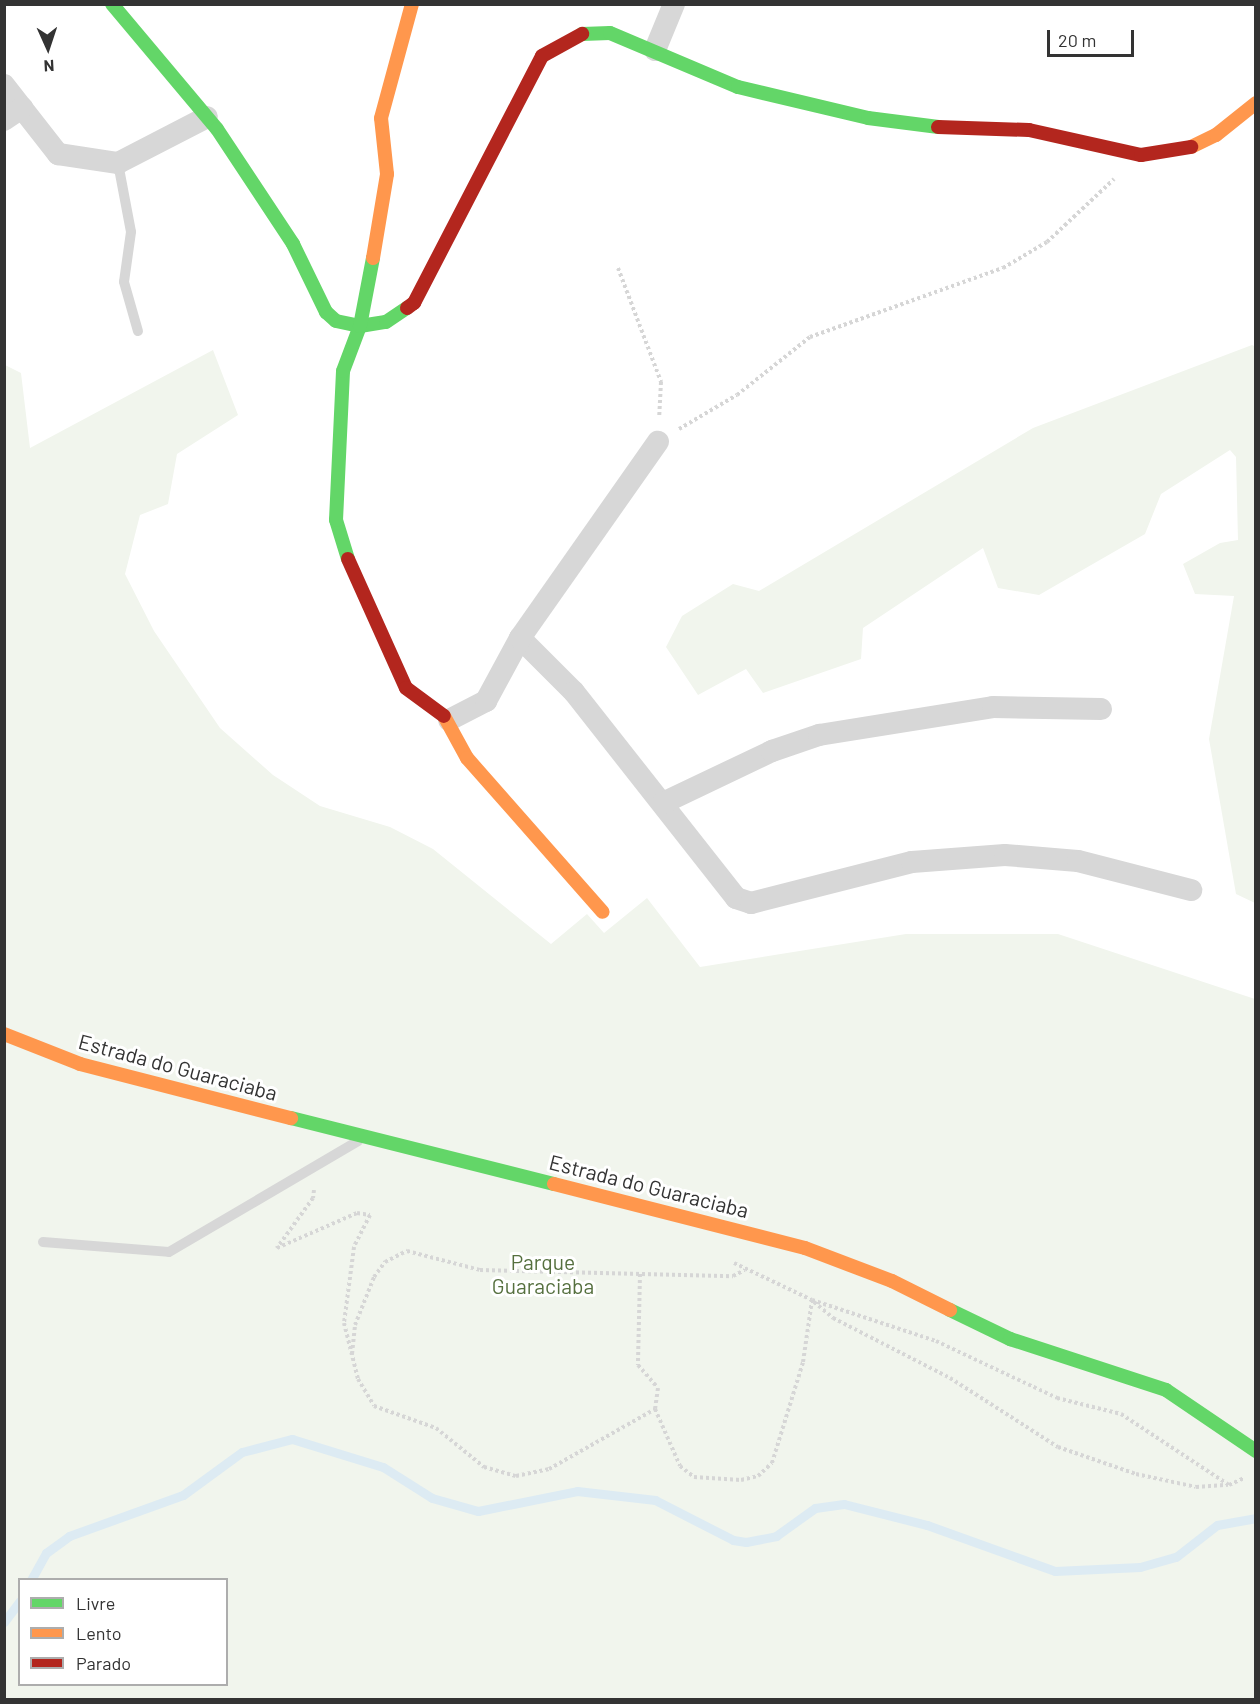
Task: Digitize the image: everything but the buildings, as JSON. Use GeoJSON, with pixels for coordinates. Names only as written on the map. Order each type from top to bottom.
{"type":"FeatureCollection","features":[{"type":"Feature","properties":{"kind":"street"},"geometry":{"type":"LineString","coordinates":[[112,4],[207,117],[293,244],[326,312],[336,321],[360,326],[386,322],[414,303],[542,56],[574,34],[609,33],[769,97],[914,126],[1029,130],[1141,155],[1182,152],[1216,135],[1256,102]]}},
{"type":"Feature","properties":{"kind":"street"},"geometry":{"type":"LineString","coordinates":[[412,4],[381,118],[387,174],[384,205],[360,326],[343,371],[336,520],[340,540],[397,674],[421,702],[449,720],[467,758],[603,912]]}},
{"type":"Feature","properties":{"kind":"street"},"geometry":{"type":"LineString","coordinates":[[655,50],[674,4]]}},
{"type":"Feature","properties":{"kind":"street"},"geometry":{"type":"LineString","coordinates":[[4,85],[13,114],[58,154],[118,163],[207,117]]}},
{"type":"Feature","properties":{"kind":"street"},"geometry":{"type":"LineString","coordinates":[[449,720],[486,701],[520,638],[658,442]]}},
{"type":"Feature","properties":{"kind":"street"},"geometry":{"type":"LineString","coordinates":[[520,638],[574,692],[736,898],[751,903],[912,862],[1005,855],[1078,861],[1191,890]]}},
{"type":"Feature","properties":{"kind":"street"},"geometry":{"type":"LineString","coordinates":[[663,803],[772,751],[819,735],[993,707],[1101,709]]}},
{"type":"Feature","properties":{"kind":"street","name":"Estrada do Guaraciaba"},"geometry":{"type":"LineString","coordinates":[[4,1034],[80,1064],[805,1248],[892,1281],[1010,1339],[1166,1390],[1256,1451]]}},
{"type":"Feature","properties":{"kind":"lane"},"geometry":{"type":"LineString","coordinates":[[118,163],[130,232],[124,282],[138,331]]}},
{"type":"Feature","properties":{"kind":"lane"},"geometry":{"type":"LineString","coordinates":[[43,1242],[169,1252],[310,1171],[363,1137]]}},
{"type":"Feature","properties":{"kind":"path"},"geometry":{"type":"LineString","coordinates":[[658,442],[737,395],[810,338],[1012,263],[1047,242],[1141,155]]}},
{"type":"Feature","properties":{"kind":"path"},"geometry":{"type":"LineString","coordinates":[[618,268],[661,382],[658,442]]}},
{"type":"Feature","properties":{"kind":"path"},"geometry":{"type":"LineString","coordinates":[[310,1171],[313,1198],[277,1248],[357,1213],[370,1215],[354,1247],[345,1311],[352,1356],[375,1406],[436,1428],[484,1467],[516,1476],[549,1469],[655,1409]]}},
{"type":"Feature","properties":{"kind":"path"},"geometry":{"type":"LineString","coordinates":[[352,1356],[355,1325],[366,1293],[386,1262],[400,1252],[414,1251],[480,1270],[733,1276],[746,1270]]}},
{"type":"Feature","properties":{"kind":"path"},"geometry":{"type":"LineString","coordinates":[[729,1260],[812,1300],[928,1338],[1056,1398],[1121,1414],[1228,1485]]}},
{"type":"Feature","properties":{"kind":"path"},"geometry":{"type":"LineString","coordinates":[[640,1274],[638,1365],[658,1388],[655,1409],[680,1466],[689,1475],[741,1480],[764,1472],[787,1426],[812,1300]]}},
{"type":"Feature","properties":{"kind":"path"},"geometry":{"type":"LineString","coordinates":[[812,1300],[833,1318],[950,1378],[1058,1447],[1136,1474],[1196,1487],[1228,1485],[1256,1473]]}},
{"type":"Feature","properties":{"kind":"green space"},"geometry":{"type":"Polygon","coordinates":[[[1252,345],[1256,347],[1255,903],[1236,894],[1209,739],[1234,596],[1195,594],[1183,564],[1220,543],[1238,540],[1236,457],[1230,450],[1161,494],[1145,534],[1039,595],[998,588],[983,548],[863,628],[861,659],[763,693],[746,669],[698,695],[666,647],[682,616],[733,584],[759,591],[1033,428],[1252,345]]]}},
{"type":"Feature","properties":{"kind":"green space","name":"Parque Guaraciaba"},"geometry":{"type":"Polygon","coordinates":[[[213,350],[238,415],[177,454],[168,504],[140,515],[125,574],[154,631],[220,728],[273,775],[320,806],[390,827],[433,849],[551,944],[587,914],[604,933],[647,898],[700,967],[906,934],[1058,934],[1255,999],[1255,1699],[5,1700],[5,365],[21,373],[30,448],[213,350]]]}},
{"type":"Feature","properties":{"kind":"waterway"},"geometry":{"type":"LineString","coordinates":[[32,1578],[46,1553],[69,1536],[183,1495],[242,1452],[292,1439],[383,1467],[432,1498],[478,1511],[577,1491],[655,1500],[733,1540],[746,1542],[776,1536],[815,1508],[844,1504],[927,1525],[1055,1571],[1140,1567],[1176,1557],[1217,1525],[1256,1518]]}},
{"type":"Feature","properties":{"kind":"waterway"},"geometry":{"type":"LineString","coordinates":[[4,1622],[18,1604]]}},
{"type":"Feature","properties":{"kind":"traffic: fast"},"geometry":{"type":"LineString","coordinates":[[112,4],[217,129],[293,244],[326,312],[336,321],[360,326],[386,322],[407,308]]}},
{"type":"Feature","properties":{"kind":"traffic: fast"},"geometry":{"type":"LineString","coordinates":[[582,34],[610,33],[738,87],[868,118],[938,127]]}},
{"type":"Feature","properties":{"kind":"traffic: fast"},"geometry":{"type":"LineString","coordinates":[[348,559],[336,520],[343,371],[360,326],[373,258]]}},
{"type":"Feature","properties":{"kind":"traffic: fast"},"geometry":{"type":"LineString","coordinates":[[291,1118],[554,1184]]}},
{"type":"Feature","properties":{"kind":"traffic: fast"},"geometry":{"type":"LineString","coordinates":[[950,1310],[1010,1339],[1166,1390],[1256,1451]]}},
{"type":"Feature","properties":{"kind":"traffic: slow"},"geometry":{"type":"LineString","coordinates":[[373,258],[387,174],[381,118],[412,4]]}},
{"type":"Feature","properties":{"kind":"traffic: slow"},"geometry":{"type":"LineString","coordinates":[[1191,147],[1216,135],[1256,103]]}},
{"type":"Feature","properties":{"kind":"traffic: slow"},"geometry":{"type":"LineString","coordinates":[[444,716],[467,758],[603,912]]}},
{"type":"Feature","properties":{"kind":"traffic: slow"},"geometry":{"type":"LineString","coordinates":[[4,1034],[80,1064],[291,1118]]}},
{"type":"Feature","properties":{"kind":"traffic: slow"},"geometry":{"type":"LineString","coordinates":[[554,1184],[805,1248],[892,1281],[950,1310]]}},
{"type":"Feature","properties":{"kind":"traffic: jam"},"geometry":{"type":"LineString","coordinates":[[407,308],[414,303],[542,56],[582,34]]}},
{"type":"Feature","properties":{"kind":"traffic: jam"},"geometry":{"type":"LineString","coordinates":[[938,127],[1029,130],[1141,155],[1191,147]]}},
{"type":"Feature","properties":{"kind":"traffic: jam"},"geometry":{"type":"LineString","coordinates":[[348,559],[406,688],[444,716]]}}]}
